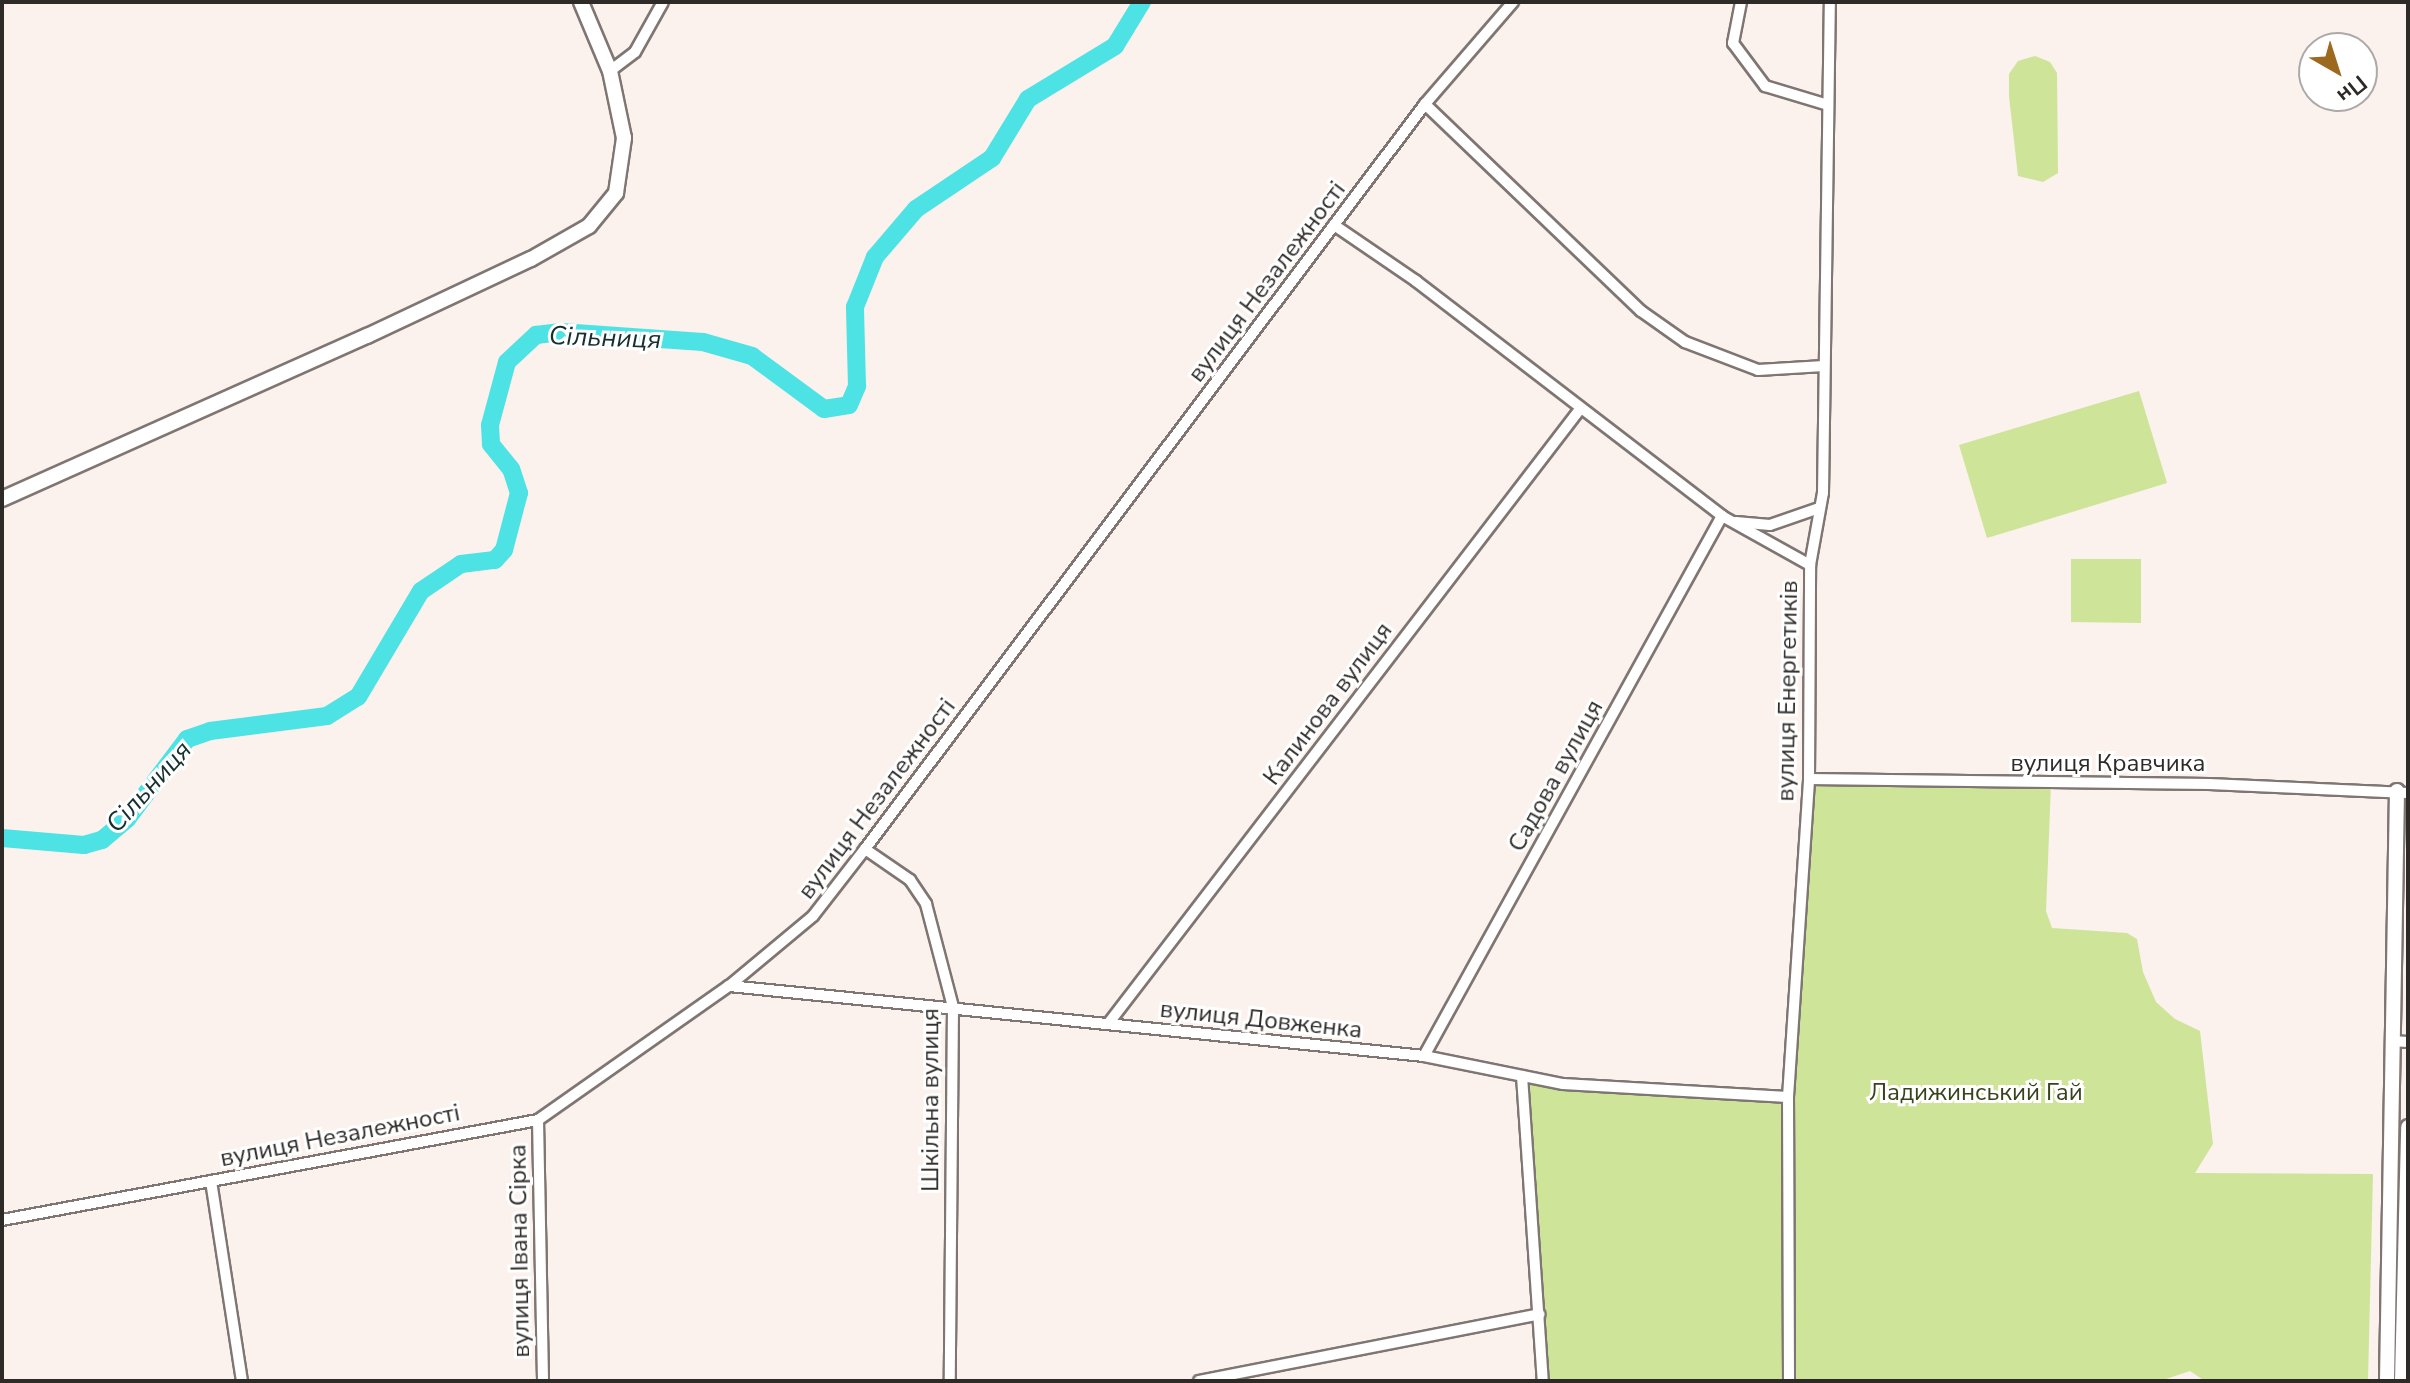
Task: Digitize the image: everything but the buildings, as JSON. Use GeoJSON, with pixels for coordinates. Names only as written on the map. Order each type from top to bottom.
{"type":"FeatureCollection","features":[{"type":"Feature","properties":{"kind":"street"},"geometry":{"type":"LineString","coordinates":[[2,499],[367,336],[531,259],[589,226],[616,193],[623,170],[624,138],[610,71],[581,2]]}},
{"type":"Feature","properties":{"kind":"street"},"geometry":{"type":"LineString","coordinates":[[610,71],[635,52],[663,2]]}},
{"type":"Feature","properties":{"kind":"street","name":"вулиця Незалежності"},"geometry":{"type":"LineString","coordinates":[[2,1220],[538,1120],[729,986],[813,916],[1425,104],[1513,2]]}},
{"type":"Feature","properties":{"kind":"street"},"geometry":{"type":"LineString","coordinates":[[1741,2],[1733,43],[1765,86],[1828,105]]}},
{"type":"Feature","properties":{"kind":"street","name":"вулиця Енергетиків"},"geometry":{"type":"LineString","coordinates":[[1789,1381],[1788,1097],[1809,779],[1810,565],[1819,508],[1830,2]]}},
{"type":"Feature","properties":{"kind":"street"},"geometry":{"type":"LineString","coordinates":[[1425,104],[1641,311],[1685,342],[1758,370],[1824,366]]}},
{"type":"Feature","properties":{"kind":"street"},"geometry":{"type":"LineString","coordinates":[[1334,225],[1416,281],[1727,519],[1810,565]]}},
{"type":"Feature","properties":{"kind":"street","name":"Калинова вулиця"},"geometry":{"type":"LineString","coordinates":[[1108,1024],[1580,409]]}},
{"type":"Feature","properties":{"kind":"street"},"geometry":{"type":"LineString","coordinates":[[1727,519],[1770,525],[1819,508]]}},
{"type":"Feature","properties":{"kind":"street","name":"Садова вулиця"},"geometry":{"type":"LineString","coordinates":[[1424,1056],[1727,519]]}},
{"type":"Feature","properties":{"kind":"street","name":"вулиця Кравчика"},"geometry":{"type":"LineString","coordinates":[[1809,779],[2402,792]]}},
{"type":"Feature","properties":{"kind":"street"},"geometry":{"type":"LineString","coordinates":[[2387,1381],[2391,1041],[2402,792]]}},
{"type":"Feature","properties":{"kind":"street","name":"Шкільна вулиця"},"geometry":{"type":"LineString","coordinates":[[865,849],[910,880],[926,904],[953,1007],[950,1381]]}},
{"type":"Feature","properties":{"kind":"street","name":"вулиця Довженка"},"geometry":{"type":"LineString","coordinates":[[729,986],[1424,1056],[1563,1084],[1788,1097]]}},
{"type":"Feature","properties":{"kind":"street"},"geometry":{"type":"LineString","coordinates":[[2391,1041],[2408,1042]]}},
{"type":"Feature","properties":{"kind":"street"},"geometry":{"type":"LineString","coordinates":[[1522,1076],[1543,1381]]}},
{"type":"Feature","properties":{"kind":"street","name":"вулиця Івана Сірка"},"geometry":{"type":"LineString","coordinates":[[538,1120],[543,1381]]}},
{"type":"Feature","properties":{"kind":"street"},"geometry":{"type":"LineString","coordinates":[[2402,1381],[2408,1127]]}},
{"type":"Feature","properties":{"kind":"street"},"geometry":{"type":"LineString","coordinates":[[2389,1160],[2407,1161]]}},
{"type":"Feature","properties":{"kind":"street"},"geometry":{"type":"LineString","coordinates":[[211,1181],[242,1381]]}},
{"type":"Feature","properties":{"kind":"street"},"geometry":{"type":"LineString","coordinates":[[1199,1381],[1539,1314]]}},
{"type":"Feature","properties":{"kind":"green space"},"geometry":{"type":"Polygon","coordinates":[[[2035,56],[2050,62],[2057,73],[2058,173],[2043,182],[2018,176],[2009,96],[2009,74],[2018,61],[2035,56]]]}},
{"type":"Feature","properties":{"kind":"green space"},"geometry":{"type":"Polygon","coordinates":[[[2139,391],[2167,483],[1987,538],[1959,445],[2139,391]]]}},
{"type":"Feature","properties":{"kind":"green space"},"geometry":{"type":"Polygon","coordinates":[[[2071,559],[2141,559],[2141,623],[2071,622],[2071,559]]]}},
{"type":"Feature","properties":{"kind":"green space","name":"Ладижинський Гай"},"geometry":{"type":"Polygon","coordinates":[[[1809,779],[2051,784],[2046,911],[2052,928],[2127,933],[2137,939],[2143,972],[2156,1002],[2175,1019],[2200,1031],[2213,1144],[2195,1173],[2373,1174],[2368,1381],[2205,1381],[2190,1371],[2160,1381],[1543,1381],[1522,1076],[1788,1097],[1809,779]]]}},
{"type":"Feature","properties":{"kind":"waterway","name":"Сільниця"},"geometry":{"type":"LineString","coordinates":[[2,838],[84,845],[102,840],[127,819],[187,739],[210,731],[327,716],[358,697],[421,591],[461,564],[495,560],[504,550],[519,493],[511,469],[491,444],[490,425],[507,362],[536,335],[561,332],[703,342],[752,356],[824,409],[849,405],[857,386],[855,307],[875,257],[916,209],[992,158],[1028,99],[1115,46],[1142,2]]}}]}
